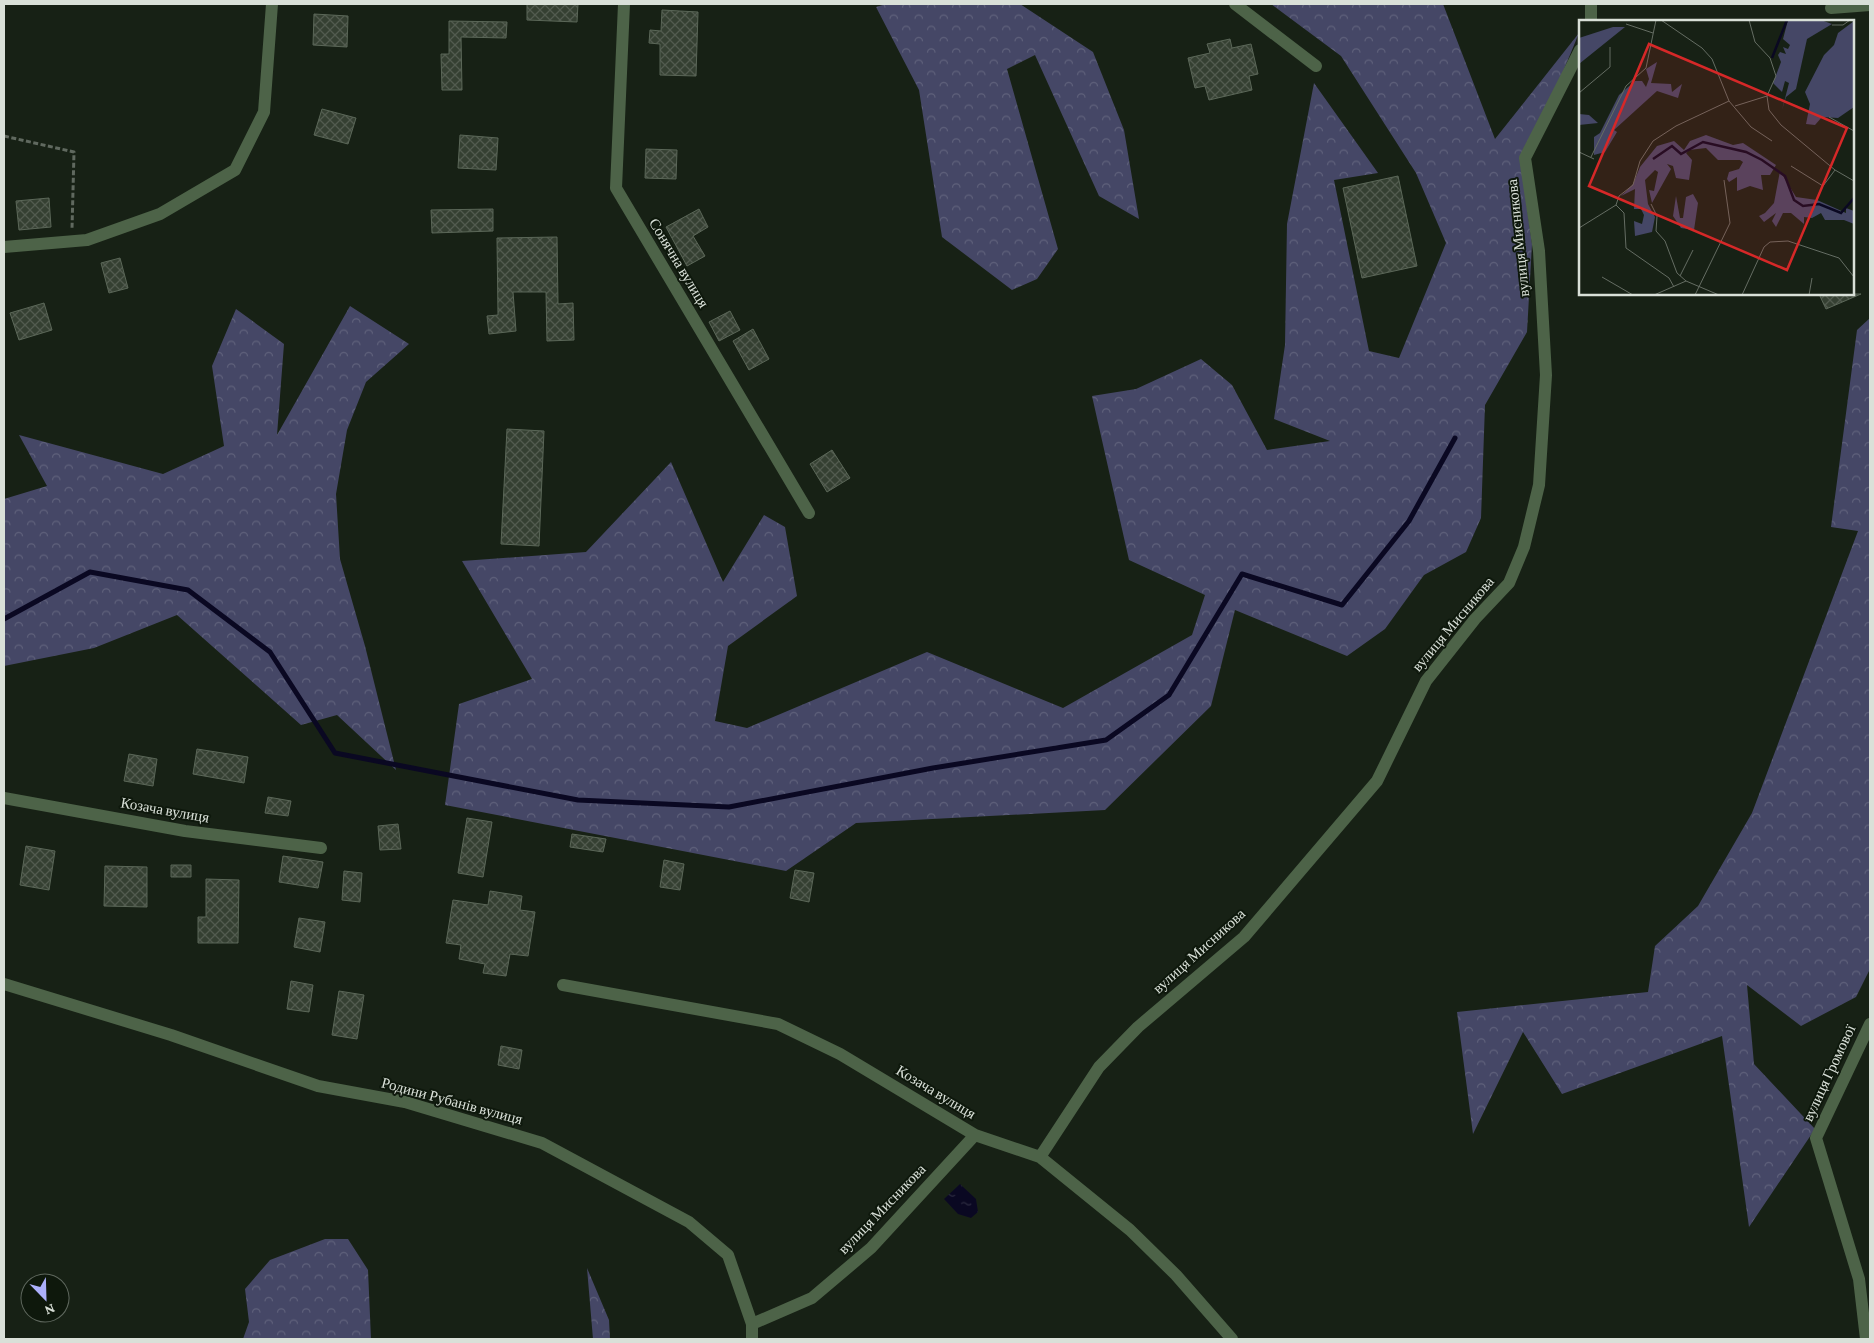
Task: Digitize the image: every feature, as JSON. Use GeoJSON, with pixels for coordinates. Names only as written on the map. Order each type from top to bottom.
{"type":"FeatureCollection","features":[{"type":"Feature","properties":{"kind":"street"},"geometry":{"type":"LineString","coordinates":[[4,247],[87,240],[160,214],[235,170],[264,112],[272,4]]}},
{"type":"Feature","properties":{"kind":"street","name":"Сонячна вулиця"},"geometry":{"type":"LineString","coordinates":[[624,4],[616,188],[809,512]]}},
{"type":"Feature","properties":{"kind":"street"},"geometry":{"type":"LineString","coordinates":[[1235,4],[1316,66]]}},
{"type":"Feature","properties":{"kind":"street"},"geometry":{"type":"LineString","coordinates":[[1591,4],[1591,20]]}},
{"type":"Feature","properties":{"kind":"street"},"geometry":{"type":"LineString","coordinates":[[1831,8],[1870,5]]}},
{"type":"Feature","properties":{"kind":"street","name":"вулиця Мисникова"},"geometry":{"type":"LineString","coordinates":[[1040,1157],[1099,1068],[1138,1027],[1244,937],[1377,781],[1426,681],[1475,619],[1509,583],[1524,547],[1539,485],[1546,375],[1539,251],[1525,158],[1579,52]]}},
{"type":"Feature","properties":{"kind":"street","name":"Козача вулиця"},"geometry":{"type":"LineString","coordinates":[[4,798],[185,831],[321,848]]}},
{"type":"Feature","properties":{"kind":"street","name":"Родини Рубанів вулиця"},"geometry":{"type":"LineString","coordinates":[[4,984],[171,1035],[318,1086],[405,1102],[542,1143],[688,1222],[728,1255],[752,1324],[752,1339]]}},
{"type":"Feature","properties":{"kind":"street","name":"Козача вулиця"},"geometry":{"type":"LineString","coordinates":[[563,985],[778,1024],[840,1054],[975,1135],[1040,1157],[1130,1230],[1176,1275],[1232,1339]]}},
{"type":"Feature","properties":{"kind":"street","name":"вулиця Громової"},"geometry":{"type":"LineString","coordinates":[[1866,1339],[1859,1280],[1816,1138],[1870,1024]]}},
{"type":"Feature","properties":{"kind":"street","name":"вулиця Мисникова"},"geometry":{"type":"LineString","coordinates":[[752,1324],[812,1298],[871,1248],[975,1135]]}},
{"type":"Feature","properties":{"kind":"path"},"geometry":{"type":"LineString","coordinates":[[4,136],[74,152],[71,242]]}},
{"type":"Feature","properties":{"kind":"green space"},"geometry":{"type":"Polygon","coordinates":[[[886,4],[1020,4],[1093,52],[1124,130],[1139,219],[1099,196],[1035,55],[1007,69],[1058,249],[1037,279],[1012,290],[942,237],[919,90],[876,7],[886,4]]]}},
{"type":"Feature","properties":{"kind":"green space"},"geometry":{"type":"Polygon","coordinates":[[[1271,4],[1443,4],[1495,139],[1579,33],[1522,171],[1532,244],[1527,332],[1485,405],[1481,518],[1466,552],[1424,575],[1385,629],[1347,656],[1235,610],[1211,706],[1105,810],[856,823],[786,871],[445,805],[459,704],[532,679],[462,561],[586,552],[671,462],[723,582],[764,515],[785,527],[797,596],[728,646],[715,721],[747,728],[927,652],[1063,708],[1192,635],[1205,595],[1129,560],[1092,396],[1136,389],[1201,359],[1232,385],[1267,450],[1330,441],[1274,419],[1285,345],[1287,224],[1314,83],[1378,173],[1334,180],[1369,351],[1399,358],[1446,243],[1416,173],[1341,56],[1271,4]]]}},
{"type":"Feature","properties":{"kind":"green space"},"geometry":{"type":"Polygon","coordinates":[[[350,306],[409,344],[366,382],[347,430],[336,494],[340,559],[365,646],[396,770],[337,715],[301,725],[177,615],[94,648],[4,666],[4,499],[47,486],[19,435],[163,474],[224,446],[212,366],[236,309],[284,344],[277,435],[350,306]]]}},
{"type":"Feature","properties":{"kind":"green space"},"geometry":{"type":"Polygon","coordinates":[[[1870,318],[1870,969],[1856,997],[1801,1026],[1747,985],[1754,1064],[1815,1129],[1749,1227],[1722,1036],[1562,1094],[1523,1032],[1473,1134],[1457,1012],[1648,992],[1655,946],[1698,906],[1752,813],[1858,531],[1831,527],[1857,330],[1870,318]]]}},
{"type":"Feature","properties":{"kind":"green space"},"geometry":{"type":"Polygon","coordinates":[[[325,1239],[348,1239],[368,1270],[371,1339],[243,1339],[249,1322],[245,1289],[270,1260],[325,1239]]]}},
{"type":"Feature","properties":{"kind":"green space"},"geometry":{"type":"Polygon","coordinates":[[[587,1268],[609,1320],[610,1339],[593,1339],[587,1268]]]}},
{"type":"Feature","properties":{"kind":"water"},"geometry":{"type":"Polygon","coordinates":[[[960,1184],[976,1199],[978,1212],[971,1218],[958,1214],[944,1199],[960,1184]]]}},
{"type":"Feature","properties":{"kind":"building"},"geometry":{"type":"Polygon","coordinates":[[[527,4],[578,4],[577,22],[527,20],[527,4]]]}},
{"type":"Feature","properties":{"kind":"building"},"geometry":{"type":"Polygon","coordinates":[[[662,10],[698,12],[696,76],[660,75],[660,44],[649,43],[650,30],[661,31],[662,10]]]}},
{"type":"Feature","properties":{"kind":"building"},"geometry":{"type":"Polygon","coordinates":[[[314,14],[348,16],[347,47],[313,45],[314,14]]]}},
{"type":"Feature","properties":{"kind":"building"},"geometry":{"type":"Polygon","coordinates":[[[449,21],[507,22],[506,38],[461,37],[462,90],[442,90],[441,54],[449,54],[449,21]]]}},
{"type":"Feature","properties":{"kind":"building"},"geometry":{"type":"Polygon","coordinates":[[[1230,39],[1232,48],[1251,44],[1258,74],[1249,76],[1252,90],[1209,100],[1205,86],[1195,88],[1188,58],[1210,53],[1207,44],[1230,39]]]}},
{"type":"Feature","properties":{"kind":"building"},"geometry":{"type":"Polygon","coordinates":[[[322,109],[356,118],[348,144],[314,135],[322,109]]]}},
{"type":"Feature","properties":{"kind":"building"},"geometry":{"type":"Polygon","coordinates":[[[460,135],[498,138],[496,170],[458,168],[460,135]]]}},
{"type":"Feature","properties":{"kind":"building"},"geometry":{"type":"Polygon","coordinates":[[[646,149],[677,150],[676,179],[645,178],[646,149]]]}},
{"type":"Feature","properties":{"kind":"building"},"geometry":{"type":"Polygon","coordinates":[[[1398,176],[1417,266],[1362,278],[1343,188],[1398,176]]]}},
{"type":"Feature","properties":{"kind":"building"},"geometry":{"type":"Polygon","coordinates":[[[49,198],[51,227],[19,230],[16,201],[49,198]]]}},
{"type":"Feature","properties":{"kind":"building"},"geometry":{"type":"Polygon","coordinates":[[[493,209],[493,231],[432,233],[431,210],[493,209]]]}},
{"type":"Feature","properties":{"kind":"building"},"geometry":{"type":"Polygon","coordinates":[[[699,209],[708,227],[693,236],[705,256],[687,266],[666,227],[699,209]]]}},
{"type":"Feature","properties":{"kind":"building"},"geometry":{"type":"Polygon","coordinates":[[[557,237],[558,304],[573,303],[574,340],[547,341],[546,292],[513,292],[516,331],[489,334],[487,316],[498,315],[497,238],[557,237]]]}},
{"type":"Feature","properties":{"kind":"building"},"geometry":{"type":"Polygon","coordinates":[[[120,258],[128,288],[109,293],[101,263],[120,258]]]}},
{"type":"Feature","properties":{"kind":"building"},"geometry":{"type":"Polygon","coordinates":[[[1861,294],[1826,309],[1819,295],[1861,294]]]}},
{"type":"Feature","properties":{"kind":"building"},"geometry":{"type":"Polygon","coordinates":[[[44,303],[52,330],[19,340],[10,313],[44,303]]]}},
{"type":"Feature","properties":{"kind":"building"},"geometry":{"type":"Polygon","coordinates":[[[730,311],[740,330],[719,341],[709,322],[730,311]]]}},
{"type":"Feature","properties":{"kind":"building"},"geometry":{"type":"Polygon","coordinates":[[[753,329],[769,359],[749,370],[733,341],[753,329]]]}},
{"type":"Feature","properties":{"kind":"building"},"geometry":{"type":"Polygon","coordinates":[[[507,429],[544,431],[539,546],[501,544],[507,429]]]}},
{"type":"Feature","properties":{"kind":"building"},"geometry":{"type":"Polygon","coordinates":[[[832,450],[850,478],[827,492],[810,464],[832,450]]]}},
{"type":"Feature","properties":{"kind":"building"},"geometry":{"type":"Polygon","coordinates":[[[197,749],[248,757],[244,783],[193,774],[197,749]]]}},
{"type":"Feature","properties":{"kind":"building"},"geometry":{"type":"Polygon","coordinates":[[[129,754],[157,759],[153,786],[124,781],[129,754]]]}},
{"type":"Feature","properties":{"kind":"building"},"geometry":{"type":"Polygon","coordinates":[[[268,797],[291,801],[288,816],[265,813],[268,797]]]}},
{"type":"Feature","properties":{"kind":"building"},"geometry":{"type":"Polygon","coordinates":[[[467,818],[492,822],[483,877],[458,873],[467,818]]]}},
{"type":"Feature","properties":{"kind":"building"},"geometry":{"type":"Polygon","coordinates":[[[398,824],[401,849],[380,850],[378,826],[398,824]]]}},
{"type":"Feature","properties":{"kind":"building"},"geometry":{"type":"Polygon","coordinates":[[[572,834],[606,839],[603,852],[570,847],[572,834]]]}},
{"type":"Feature","properties":{"kind":"building"},"geometry":{"type":"Polygon","coordinates":[[[26,846],[55,851],[49,890],[20,885],[26,846]]]}},
{"type":"Feature","properties":{"kind":"building"},"geometry":{"type":"Polygon","coordinates":[[[283,856],[323,862],[318,888],[279,882],[283,856]]]}},
{"type":"Feature","properties":{"kind":"building"},"geometry":{"type":"Polygon","coordinates":[[[664,860],[684,864],[680,890],[660,887],[664,860]]]}},
{"type":"Feature","properties":{"kind":"building"},"geometry":{"type":"Polygon","coordinates":[[[171,865],[191,865],[191,877],[171,877],[171,865]]]}},
{"type":"Feature","properties":{"kind":"building"},"geometry":{"type":"Polygon","coordinates":[[[105,866],[147,867],[147,907],[104,906],[105,866]]]}},
{"type":"Feature","properties":{"kind":"building"},"geometry":{"type":"Polygon","coordinates":[[[795,870],[814,873],[809,902],[790,898],[795,870]]]}},
{"type":"Feature","properties":{"kind":"building"},"geometry":{"type":"Polygon","coordinates":[[[344,871],[362,873],[360,902],[342,900],[344,871]]]}},
{"type":"Feature","properties":{"kind":"building"},"geometry":{"type":"Polygon","coordinates":[[[206,879],[239,880],[238,943],[198,943],[198,917],[206,917],[206,879]]]}},
{"type":"Feature","properties":{"kind":"building"},"geometry":{"type":"Polygon","coordinates":[[[490,891],[522,896],[520,910],[535,912],[528,956],[510,954],[506,976],[483,973],[485,964],[459,959],[461,945],[446,943],[453,900],[488,905],[490,891]]]}},
{"type":"Feature","properties":{"kind":"building"},"geometry":{"type":"Polygon","coordinates":[[[299,918],[325,922],[320,952],[294,947],[299,918]]]}},
{"type":"Feature","properties":{"kind":"building"},"geometry":{"type":"Polygon","coordinates":[[[291,981],[313,985],[309,1012],[287,1009],[291,981]]]}},
{"type":"Feature","properties":{"kind":"building"},"geometry":{"type":"Polygon","coordinates":[[[339,991],[364,995],[357,1039],[332,1035],[339,991]]]}},
{"type":"Feature","properties":{"kind":"building"},"geometry":{"type":"Polygon","coordinates":[[[501,1046],[522,1050],[519,1069],[498,1065],[501,1046]]]}},
{"type":"Feature","properties":{"kind":"waterway"},"geometry":{"type":"LineString","coordinates":[[4,619],[90,572],[188,590],[270,652],[335,753],[578,800],[729,807],[933,768],[1106,740],[1169,695],[1242,574],[1342,605],[1409,521],[1455,438]]}}]}
